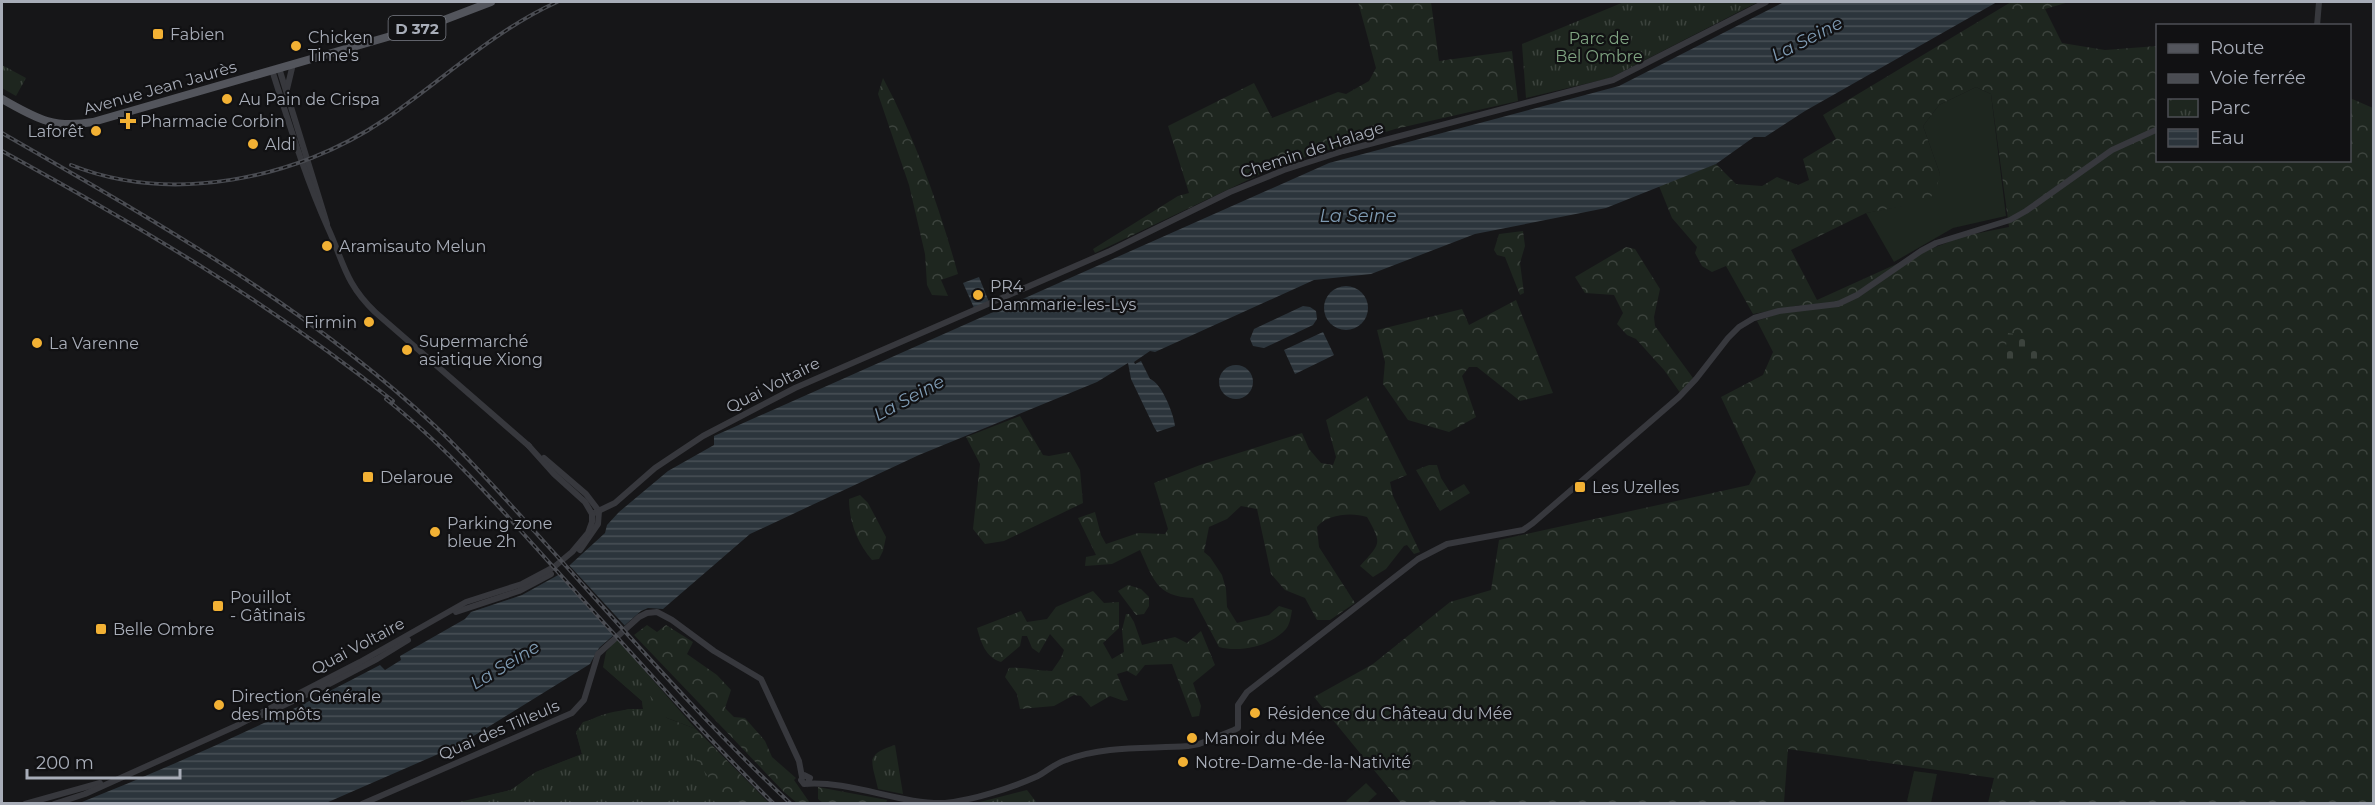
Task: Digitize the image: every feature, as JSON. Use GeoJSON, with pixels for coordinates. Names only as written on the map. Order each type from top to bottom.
{"type":"FeatureCollection","features":[{"type":"Feature","properties":{"kind":"main road","name":"Avenue Jean Jaurès"},"geometry":{"type":"LineString","coordinates":[[2,99],[44,121],[69,125],[106,118],[448,19],[491,2]]}},
{"type":"Feature","properties":{"kind":"street","name":"Chemin de Halage"},"geometry":{"type":"LineString","coordinates":[[842,367],[1110,251],[1230,192],[1284,170],[1433,126],[1613,80],[1766,2]]}},
{"type":"Feature","properties":{"kind":"street"},"geometry":{"type":"LineString","coordinates":[[2317,24],[2319,2]]}},
{"type":"Feature","properties":{"kind":"street"},"geometry":{"type":"LineString","coordinates":[[286,89],[293,64]]}},
{"type":"Feature","properties":{"kind":"street"},"geometry":{"type":"LineString","coordinates":[[275,69],[286,89],[343,270],[365,303],[586,494],[600,511]]}},
{"type":"Feature","properties":{"kind":"street"},"geometry":{"type":"LineString","coordinates":[[275,69],[321,216],[328,227]]}},
{"type":"Feature","properties":{"kind":"street","name":"Quai des Tilleuls"},"geometry":{"type":"LineString","coordinates":[[362,804],[572,713],[584,700],[594,663],[606,645],[646,613],[657,612],[669,618],[714,651],[758,675],[764,683],[806,780],[928,803],[946,803],[1004,789],[1041,774],[1064,760],[1109,749],[1199,744],[1238,728],[1238,705],[1246,692],[1418,559],[1448,544],[1523,530],[1533,523],[1678,397],[1739,327],[1754,318],[1779,311],[1838,304],[1936,243],[2010,220],[2112,150],[2156,129]]}},
{"type":"Feature","properties":{"kind":"street","name":"Quai Voltaire"},"geometry":{"type":"LineString","coordinates":[[254,717],[360,662],[466,602],[522,584],[544,574],[579,545],[588,533],[592,514],[615,502],[655,468],[703,436],[795,388],[842,367]]}},
{"type":"Feature","properties":{"kind":"street"},"geometry":{"type":"LineString","coordinates":[[528,445],[554,474],[585,502],[592,514]]}},
{"type":"Feature","properties":{"kind":"street","name":"Quai Voltaire"},"geometry":{"type":"LineString","coordinates":[[254,717],[284,706],[377,659],[458,611],[519,591],[540,581],[585,544],[598,524],[600,511]]}},
{"type":"Feature","properties":{"kind":"street"},"geometry":{"type":"LineString","coordinates":[[54,804],[85,794],[254,717]]}},
{"type":"Feature","properties":{"kind":"street"},"geometry":{"type":"LineString","coordinates":[[25,804],[112,780]]}},
{"type":"Feature","properties":{"kind":"green space"},"geometry":{"type":"Polygon","coordinates":[[[1358,2],[1431,2],[1439,61],[1512,51],[1518,101],[1395,129],[1277,166],[1095,253],[1093,249],[1178,196],[1189,193],[1168,126],[1254,83],[1272,118],[1338,92],[1346,94],[1369,81],[1376,68],[1358,2]]]}},
{"type":"Feature","properties":{"kind":"green space","name":"Parc de Bel Ombre"},"geometry":{"type":"Polygon","coordinates":[[[1624,2],[1758,2],[1610,78],[1526,98],[1522,44],[1624,2]]]}},
{"type":"Feature","properties":{"kind":"green space"},"geometry":{"type":"Polygon","coordinates":[[[2011,2],[2069,2],[2045,9],[2062,43],[2105,50],[2156,46],[2156,162],[2351,162],[2351,98],[2373,108],[2373,803],[1988,803],[1994,778],[1788,749],[1784,803],[1401,803],[1314,697],[1373,664],[1450,602],[1491,590],[1499,540],[1749,485],[1756,472],[1721,397],[1763,375],[1773,352],[1757,321],[1801,305],[1753,314],[1726,266],[1712,272],[1702,266],[1695,253],[1697,247],[1672,218],[1659,186],[1716,164],[1736,184],[1762,186],[1777,177],[1798,185],[1809,180],[1803,159],[1836,139],[1823,115],[2011,2]],[[1976,87],[1939,105],[1923,126],[1940,174],[1936,190],[1927,202],[1866,213],[1791,250],[1817,300],[1964,236],[2009,227],[1991,94],[1976,87]]]}},
{"type":"Feature","properties":{"kind":"green space"},"geometry":{"type":"Polygon","coordinates":[[[2,65],[26,78],[16,96],[2,88],[2,65]]]}},
{"type":"Feature","properties":{"kind":"green space"},"geometry":{"type":"Polygon","coordinates":[[[883,78],[916,149],[951,249],[958,274],[941,280],[948,296],[932,295],[927,285],[925,254],[909,185],[878,94],[883,78]]]}},
{"type":"Feature","properties":{"kind":"green space"},"geometry":{"type":"Polygon","coordinates":[[[1976,87],[1991,94],[2006,216],[1953,228],[1894,262],[1866,213],[1927,201],[1940,174],[1923,126],[1939,105],[1976,87]]]}},
{"type":"Feature","properties":{"kind":"green space"},"geometry":{"type":"Polygon","coordinates":[[[1523,231],[1525,246],[1520,263],[1524,293],[1520,295],[1505,257],[1497,255],[1494,250],[1499,234],[1523,231]]]}},
{"type":"Feature","properties":{"kind":"green space"},"geometry":{"type":"Polygon","coordinates":[[[1626,247],[1635,249],[1660,289],[1654,317],[1655,326],[1693,378],[1681,394],[1664,370],[1636,339],[1627,335],[1617,324],[1623,313],[1614,295],[1585,293],[1575,277],[1626,247]]]}},
{"type":"Feature","properties":{"kind":"green space"},"geometry":{"type":"Polygon","coordinates":[[[1516,300],[1553,393],[1520,401],[1477,367],[1469,367],[1462,376],[1476,417],[1449,432],[1408,420],[1383,384],[1385,362],[1377,330],[1462,309],[1469,325],[1516,300]]]}},
{"type":"Feature","properties":{"kind":"green space"},"geometry":{"type":"Polygon","coordinates":[[[2008,333],[2041,338],[2036,365],[2004,359],[2008,333]]]}},
{"type":"Feature","properties":{"kind":"green space"},"geometry":{"type":"Polygon","coordinates":[[[1367,396],[1407,475],[1390,482],[1393,496],[1420,552],[1414,554],[1407,545],[1404,546],[1386,569],[1373,577],[1360,566],[1372,553],[1377,543],[1367,517],[1340,515],[1321,523],[1317,527],[1319,547],[1355,603],[1330,620],[1317,620],[1305,598],[1285,590],[1271,574],[1257,509],[1241,506],[1227,519],[1209,527],[1204,552],[1222,575],[1227,607],[1237,623],[1269,615],[1279,606],[1292,610],[1286,629],[1280,635],[1255,647],[1227,649],[1219,647],[1193,598],[1181,597],[1163,590],[1153,577],[1140,550],[1112,564],[1085,566],[1086,557],[1096,555],[1078,518],[1095,512],[1101,535],[1106,544],[1138,533],[1165,534],[1168,529],[1154,483],[1200,465],[1302,433],[1309,449],[1321,463],[1333,465],[1336,457],[1326,420],[1367,396]]]}},
{"type":"Feature","properties":{"kind":"green space"},"geometry":{"type":"Polygon","coordinates":[[[1020,416],[1043,455],[1070,452],[1080,470],[1083,503],[1004,541],[985,544],[973,529],[980,464],[966,437],[1020,416]]]}},
{"type":"Feature","properties":{"kind":"green space"},"geometry":{"type":"Polygon","coordinates":[[[1429,465],[1437,465],[1441,478],[1450,492],[1464,484],[1470,493],[1440,511],[1416,470],[1429,465]]]}},
{"type":"Feature","properties":{"kind":"green space"},"geometry":{"type":"Polygon","coordinates":[[[860,495],[868,503],[886,537],[879,559],[872,560],[858,539],[852,523],[849,499],[860,495]]]}},
{"type":"Feature","properties":{"kind":"green space"},"geometry":{"type":"Polygon","coordinates":[[[1128,585],[1141,589],[1149,597],[1149,606],[1144,614],[1136,615],[1118,591],[1128,585]]]}},
{"type":"Feature","properties":{"kind":"green space"},"geometry":{"type":"Polygon","coordinates":[[[1093,591],[1104,603],[1119,602],[1119,628],[1103,643],[1112,659],[1124,652],[1122,630],[1126,614],[1129,614],[1134,622],[1142,645],[1175,637],[1187,643],[1201,631],[1215,665],[1193,683],[1201,706],[1199,716],[1192,717],[1172,664],[1145,665],[1136,676],[1127,671],[1117,674],[1128,700],[1124,701],[1110,696],[1091,707],[1081,696],[1074,695],[1054,706],[1020,709],[1017,694],[1005,677],[1009,668],[1052,671],[1064,650],[1050,634],[1039,653],[1032,648],[1027,636],[1022,636],[1020,646],[1001,662],[987,653],[977,628],[1021,611],[1027,622],[1047,619],[1056,607],[1093,591]]]}},
{"type":"Feature","properties":{"kind":"green space"},"geometry":{"type":"Polygon","coordinates":[[[647,625],[657,632],[666,625],[693,642],[687,654],[717,675],[731,690],[725,708],[734,717],[745,718],[765,741],[772,757],[796,778],[794,780],[810,803],[797,803],[784,792],[634,635],[647,625]]]}},
{"type":"Feature","properties":{"kind":"green space"},"geometry":{"type":"Polygon","coordinates":[[[617,639],[696,729],[643,709],[642,701],[603,667],[606,652],[617,639]]]}},
{"type":"Feature","properties":{"kind":"green space"},"geometry":{"type":"Polygon","coordinates":[[[619,652],[727,803],[455,803],[511,790],[536,772],[582,754],[576,732],[597,717],[625,710],[643,709],[642,701],[603,667],[619,652]]]}},
{"type":"Feature","properties":{"kind":"green space"},"geometry":{"type":"Polygon","coordinates":[[[628,709],[643,709],[696,729],[769,803],[454,804],[511,790],[536,772],[582,754],[576,732],[583,722],[628,709]]]}},
{"type":"Feature","properties":{"kind":"green space"},"geometry":{"type":"Polygon","coordinates":[[[895,745],[903,794],[878,789],[873,765],[874,756],[878,752],[895,745]]]}},
{"type":"Feature","properties":{"kind":"green space"},"geometry":{"type":"Polygon","coordinates":[[[1914,771],[1937,774],[1931,803],[1907,801],[1914,771]]]}},
{"type":"Feature","properties":{"kind":"green space"},"geometry":{"type":"Polygon","coordinates":[[[1366,783],[1377,794],[1367,803],[1348,803],[1346,801],[1366,783]]]}},
{"type":"Feature","properties":{"kind":"green space"},"geometry":{"type":"Polygon","coordinates":[[[818,787],[887,800],[886,803],[823,803],[818,799],[818,787]]]}},
{"type":"Feature","properties":{"kind":"green space"},"geometry":{"type":"Polygon","coordinates":[[[1027,790],[1037,803],[976,803],[1027,790]]]}},
{"type":"Feature","properties":{"kind":"water","name":"La Seine"},"geometry":{"type":"Polygon","coordinates":[[[1784,2],[1997,2],[1805,111],[1765,137],[1754,137],[1716,164],[1606,208],[1475,234],[1371,274],[1314,280],[1155,352],[1150,351],[1134,362],[1135,364],[1141,361],[1150,379],[1162,392],[1170,407],[1175,426],[1157,432],[1131,379],[1128,363],[1097,382],[919,455],[750,534],[663,609],[648,608],[641,611],[599,648],[590,664],[459,745],[326,803],[77,804],[230,739],[380,665],[385,670],[401,660],[400,656],[465,619],[471,612],[522,595],[560,574],[605,533],[607,525],[619,512],[668,471],[714,445],[714,436],[1329,163],[1619,86],[1784,2]]]}},
{"type":"Feature","properties":{"kind":"water","name":"PR4 Dammarie-les-Lys"},"geometry":{"type":"Polygon","coordinates":[[[979,277],[989,302],[974,308],[963,283],[979,277]]]}},
{"type":"Feature","properties":{"kind":"water"},"geometry":{"type":"Polygon","coordinates":[[[1346,286],[1361,293],[1368,308],[1361,323],[1346,330],[1331,323],[1324,308],[1331,293],[1346,286]]]}},
{"type":"Feature","properties":{"kind":"water"},"geometry":{"type":"Polygon","coordinates":[[[1303,306],[1316,311],[1317,319],[1313,325],[1264,348],[1253,346],[1250,339],[1254,329],[1303,306]]]}},
{"type":"Feature","properties":{"kind":"water"},"geometry":{"type":"Polygon","coordinates":[[[1323,332],[1334,355],[1295,374],[1284,350],[1323,332]]]}},
{"type":"Feature","properties":{"kind":"water"},"geometry":{"type":"Polygon","coordinates":[[[1236,365],[1248,370],[1253,382],[1248,394],[1236,399],[1224,394],[1219,382],[1224,370],[1236,365]]]}},
{"type":"Feature","properties":{"kind":"pier"},"geometry":{"type":"Polygon","coordinates":[[[568,564],[626,627],[616,637],[557,572],[568,564]]]}},
{"type":"Feature","properties":{"kind":"railway"},"geometry":{"type":"LineString","coordinates":[[71,165],[110,177],[150,183],[191,184],[232,180],[273,171],[312,158],[350,141],[384,120],[511,27],[557,2]]}},
{"type":"Feature","properties":{"kind":"railway"},"geometry":{"type":"LineString","coordinates":[[2,133],[172,232],[227,267],[282,303],[386,383],[464,454],[696,709],[791,804]]}},
{"type":"Feature","properties":{"kind":"railway"},"geometry":{"type":"LineString","coordinates":[[2,151],[203,267],[300,331],[393,401]]}},
{"type":"Feature","properties":{"kind":"railway"},"geometry":{"type":"LineString","coordinates":[[386,399],[429,436],[509,517],[687,714],[774,804]]}},
{"type":"Feature","properties":{"kind":"place","name":"Fabien"},"geometry":{"type":"Point","coordinates":[158,34]}},
{"type":"Feature","properties":{"kind":"place","name":"Chicken Time's"},"geometry":{"type":"Point","coordinates":[296,46]}},
{"type":"Feature","properties":{"kind":"place","name":"Au Pain de Crispa"},"geometry":{"type":"Point","coordinates":[227,99]}},
{"type":"Feature","properties":{"kind":"place","name":"Pharmacie Corbin"},"geometry":{"type":"Point","coordinates":[128,121]}},
{"type":"Feature","properties":{"kind":"place","name":"Laforêt"},"geometry":{"type":"Point","coordinates":[96,131]}},
{"type":"Feature","properties":{"kind":"place","name":"Aldi"},"geometry":{"type":"Point","coordinates":[253,144]}},
{"type":"Feature","properties":{"kind":"place","name":"Aramisauto Melun"},"geometry":{"type":"Point","coordinates":[327,246]}},
{"type":"Feature","properties":{"kind":"place","name":"PR4 Dammarie-les-Lys"},"geometry":{"type":"Point","coordinates":[978,295]}},
{"type":"Feature","properties":{"kind":"place","name":"Firmin"},"geometry":{"type":"Point","coordinates":[369,322]}},
{"type":"Feature","properties":{"kind":"place","name":"La Varenne"},"geometry":{"type":"Point","coordinates":[37,343]}},
{"type":"Feature","properties":{"kind":"place","name":"Supermarché asiatique Xiong"},"geometry":{"type":"Point","coordinates":[407,350]}},
{"type":"Feature","properties":{"kind":"place","name":"Delaroue"},"geometry":{"type":"Point","coordinates":[368,477]}},
{"type":"Feature","properties":{"kind":"place","name":"Les Uzelles"},"geometry":{"type":"Point","coordinates":[1580,487]}},
{"type":"Feature","properties":{"kind":"place","name":"Parking zone bleue 2h"},"geometry":{"type":"Point","coordinates":[435,532]}},
{"type":"Feature","properties":{"kind":"place","name":"Pouillot - Gâtinais"},"geometry":{"type":"Point","coordinates":[218,606]}},
{"type":"Feature","properties":{"kind":"place","name":"Belle Ombre"},"geometry":{"type":"Point","coordinates":[101,629]}},
{"type":"Feature","properties":{"kind":"place","name":"Direction Générale des Impôts"},"geometry":{"type":"Point","coordinates":[219,705]}},
{"type":"Feature","properties":{"kind":"place","name":"Résidence du Château du Mée"},"geometry":{"type":"Point","coordinates":[1255,713]}},
{"type":"Feature","properties":{"kind":"place","name":"Manoir du Mée"},"geometry":{"type":"Point","coordinates":[1192,738]}},
{"type":"Feature","properties":{"kind":"place","name":"Notre-Dame-de-la-Nativité"},"geometry":{"type":"Point","coordinates":[1183,762]}}]}
